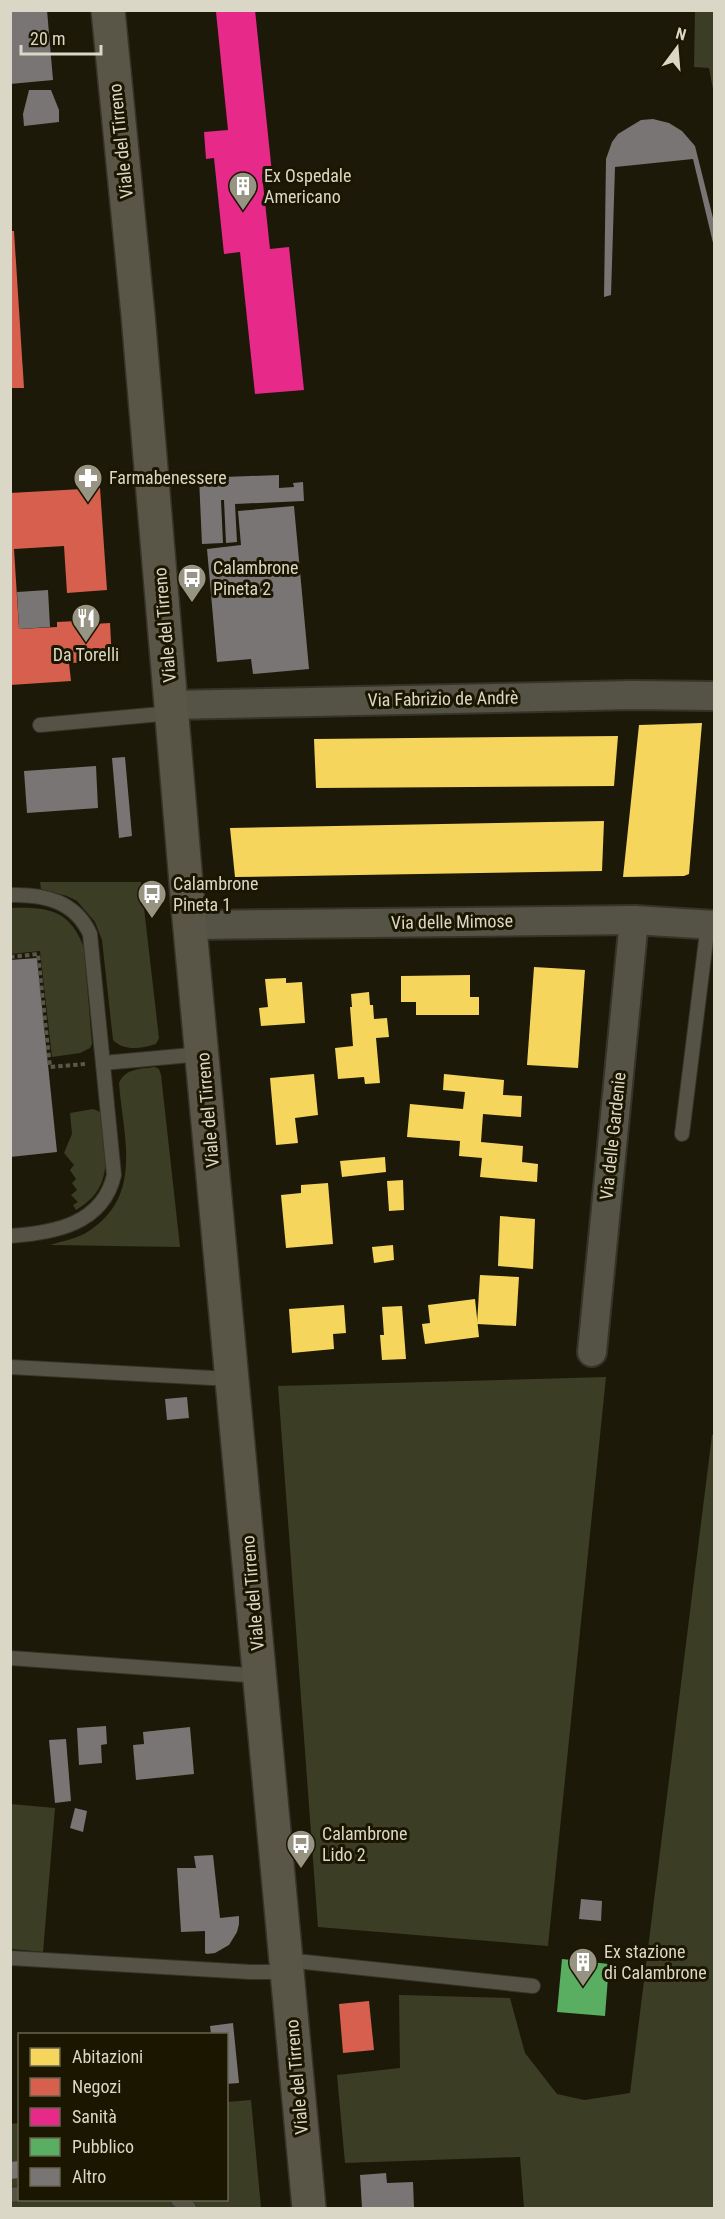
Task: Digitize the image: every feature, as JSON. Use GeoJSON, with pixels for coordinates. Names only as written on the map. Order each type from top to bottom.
{"type":"FeatureCollection","features":[{"type":"Feature","properties":{"kind":"main road","name":"Viale del Tirreno"},"geometry":{"type":"LineString","coordinates":[[108,10],[138,315],[190,925],[309,2208]]}},
{"type":"Feature","properties":{"kind":"street","name":"Via Fabrizio de Andrè"},"geometry":{"type":"LineString","coordinates":[[172,709],[632,695],[714,696]]}},
{"type":"Feature","properties":{"kind":"street","name":"Via delle Mimose"},"geometry":{"type":"LineString","coordinates":[[190,925],[634,920],[711,924]]}},
{"type":"Feature","properties":{"kind":"street","name":"Via delle Gardenie"},"geometry":{"type":"LineString","coordinates":[[592,1352],[634,920]]}},
{"type":"Feature","properties":{"kind":"lane"},"geometry":{"type":"LineString","coordinates":[[40,725],[172,709]]}},
{"type":"Feature","properties":{"kind":"lane"},"geometry":{"type":"LineString","coordinates":[[10,895],[42,897],[67,905],[86,924],[90,934],[114,1175],[111,1190],[94,1211],[66,1228],[10,1236]]}},
{"type":"Feature","properties":{"kind":"lane"},"geometry":{"type":"LineString","coordinates":[[682,1134],[711,924]]}},
{"type":"Feature","properties":{"kind":"lane"},"geometry":{"type":"LineString","coordinates":[[103,1063],[202,1054]]}},
{"type":"Feature","properties":{"kind":"lane"},"geometry":{"type":"LineString","coordinates":[[10,1367],[233,1379]]}},
{"type":"Feature","properties":{"kind":"lane"},"geometry":{"type":"LineString","coordinates":[[10,1658],[261,1676]]}},
{"type":"Feature","properties":{"kind":"lane"},"geometry":{"type":"LineString","coordinates":[[10,1958],[250,1972],[287,1966],[533,1986]]}},
{"type":"Feature","properties":{"kind":"path"},"geometry":{"type":"LineString","coordinates":[[10,957],[38,954],[50,1067],[103,1063]]}},
{"type":"Feature","properties":{"kind":"green space"},"geometry":{"type":"Polygon","coordinates":[[[695,11],[714,11],[714,95],[709,68],[694,67],[695,11]]]}},
{"type":"Feature","properties":{"kind":"green space"},"geometry":{"type":"Polygon","coordinates":[[[40,882],[141,882],[159,1038],[156,1044],[128,1048],[113,1040],[102,940],[95,922],[77,901],[41,889],[40,882]]]}},
{"type":"Feature","properties":{"kind":"green space"},"geometry":{"type":"Polygon","coordinates":[[[10,908],[35,908],[56,913],[72,925],[78,935],[84,948],[92,1044],[90,1048],[80,1053],[52,1057],[40,951],[11,954],[10,908]]]}},
{"type":"Feature","properties":{"kind":"green space"},"geometry":{"type":"Polygon","coordinates":[[[155,1067],[159,1069],[161,1075],[180,1247],[50,1245],[89,1231],[106,1217],[117,1200],[124,1183],[126,1164],[119,1083],[125,1074],[155,1067]]]}},
{"type":"Feature","properties":{"kind":"green space"},"geometry":{"type":"Polygon","coordinates":[[[93,1109],[102,1114],[106,1155],[103,1180],[89,1201],[76,1210],[73,1205],[78,1202],[71,1195],[77,1190],[72,1183],[76,1179],[70,1170],[74,1165],[64,1153],[72,1134],[70,1113],[93,1109]]]}},
{"type":"Feature","properties":{"kind":"green space"},"geometry":{"type":"Polygon","coordinates":[[[606,1377],[548,1946],[318,1927],[278,1386],[606,1377]]]}},
{"type":"Feature","properties":{"kind":"green space"},"geometry":{"type":"Polygon","coordinates":[[[712,1435],[714,1435],[714,2208],[524,2208],[520,2157],[345,2163],[337,2075],[400,2068],[399,1995],[510,1998],[525,2053],[557,2094],[584,2100],[630,2093],[712,1435]]]}},
{"type":"Feature","properties":{"kind":"green space"},"geometry":{"type":"Polygon","coordinates":[[[10,1804],[55,1808],[43,1952],[11,1949],[10,1804]]]}},
{"type":"Feature","properties":{"kind":"green space"},"geometry":{"type":"Polygon","coordinates":[[[251,2100],[261,2208],[11,2208],[10,2124],[18,2123],[18,2201],[228,2201],[228,2102],[251,2100]]]}},
{"type":"Feature","properties":{"kind":"building: Abitazioni"},"geometry":{"type":"Polygon","coordinates":[[[702,723],[689,874],[623,877],[639,725],[702,723]]]}},
{"type":"Feature","properties":{"kind":"building: Abitazioni"},"geometry":{"type":"Polygon","coordinates":[[[618,736],[614,786],[316,788],[314,739],[618,736]]]}},
{"type":"Feature","properties":{"kind":"building: Abitazioni"},"geometry":{"type":"Polygon","coordinates":[[[604,821],[602,871],[235,877],[230,828],[604,821]]]}},
{"type":"Feature","properties":{"kind":"building: Abitazioni"},"geometry":{"type":"Polygon","coordinates":[[[534,967],[585,970],[578,1068],[527,1065],[534,967]]]}},
{"type":"Feature","properties":{"kind":"building: Abitazioni"},"geometry":{"type":"Polygon","coordinates":[[[470,975],[470,997],[479,997],[479,1015],[416,1015],[416,1002],[401,1002],[401,976],[470,975]]]}},
{"type":"Feature","properties":{"kind":"building: Abitazioni"},"geometry":{"type":"Polygon","coordinates":[[[286,978],[286,983],[302,982],[305,1023],[261,1026],[259,1008],[268,1007],[265,979],[286,978]]]}},
{"type":"Feature","properties":{"kind":"building: Abitazioni"},"geometry":{"type":"Polygon","coordinates":[[[369,992],[374,1019],[387,1018],[389,1037],[376,1038],[380,1083],[365,1084],[364,1077],[338,1079],[335,1048],[353,1046],[351,994],[369,992]]]}},
{"type":"Feature","properties":{"kind":"building: Abitazioni"},"geometry":{"type":"Polygon","coordinates":[[[314,1074],[318,1115],[295,1118],[298,1143],[276,1145],[270,1078],[314,1074]]]}},
{"type":"Feature","properties":{"kind":"building: Abitazioni"},"geometry":{"type":"Polygon","coordinates":[[[444,1074],[504,1080],[503,1095],[522,1096],[521,1117],[483,1114],[481,1142],[523,1146],[522,1162],[538,1164],[537,1182],[480,1177],[482,1158],[459,1156],[460,1141],[407,1137],[410,1104],[463,1109],[465,1092],[443,1090],[444,1074]]]}},
{"type":"Feature","properties":{"kind":"building: Abitazioni"},"geometry":{"type":"Polygon","coordinates":[[[385,1157],[386,1172],[342,1177],[340,1161],[385,1157]]]}},
{"type":"Feature","properties":{"kind":"building: Abitazioni"},"geometry":{"type":"Polygon","coordinates":[[[403,1180],[404,1210],[389,1211],[387,1181],[403,1180]]]}},
{"type":"Feature","properties":{"kind":"building: Abitazioni"},"geometry":{"type":"Polygon","coordinates":[[[328,1183],[333,1244],[286,1248],[281,1195],[301,1193],[301,1185],[328,1183]]]}},
{"type":"Feature","properties":{"kind":"building: Abitazioni"},"geometry":{"type":"Polygon","coordinates":[[[500,1216],[535,1219],[533,1269],[498,1266],[500,1216]]]}},
{"type":"Feature","properties":{"kind":"building: Abitazioni"},"geometry":{"type":"Polygon","coordinates":[[[393,1245],[394,1260],[374,1263],[372,1247],[393,1245]]]}},
{"type":"Feature","properties":{"kind":"building: Abitazioni"},"geometry":{"type":"Polygon","coordinates":[[[480,1275],[519,1277],[516,1326],[477,1324],[480,1275]]]}},
{"type":"Feature","properties":{"kind":"building: Abitazioni"},"geometry":{"type":"Polygon","coordinates":[[[475,1299],[479,1337],[425,1344],[422,1324],[430,1323],[428,1305],[475,1299]]]}},
{"type":"Feature","properties":{"kind":"building: Abitazioni"},"geometry":{"type":"Polygon","coordinates":[[[344,1305],[346,1333],[333,1334],[334,1349],[292,1353],[289,1309],[344,1305]]]}},
{"type":"Feature","properties":{"kind":"building: Abitazioni"},"geometry":{"type":"Polygon","coordinates":[[[402,1306],[406,1359],[382,1360],[380,1335],[384,1335],[382,1307],[402,1306]]]}},
{"type":"Feature","properties":{"kind":"building: Negozi"},"geometry":{"type":"Polygon","coordinates":[[[10,231],[14,231],[24,388],[10,388],[10,231]]]}},
{"type":"Feature","properties":{"kind":"building: Negozi"},"geometry":{"type":"Polygon","coordinates":[[[100,488],[107,590],[67,593],[64,546],[14,549],[19,629],[57,627],[57,622],[77,621],[77,625],[110,623],[112,661],[69,663],[71,681],[10,685],[10,493],[100,488]]]}},
{"type":"Feature","properties":{"kind":"building: Negozi"},"geometry":{"type":"Polygon","coordinates":[[[369,2001],[374,2050],[343,2053],[339,2004],[369,2001]]]}},
{"type":"Feature","properties":{"kind":"building: Sanità","name":"Ex Ospedale Americano"},"geometry":{"type":"Polygon","coordinates":[[[255,10],[272,173],[262,174],[270,249],[289,247],[304,390],[255,394],[240,252],[224,254],[214,158],[206,159],[204,132],[228,130],[216,12],[255,10]]]}},
{"type":"Feature","properties":{"kind":"building: Pubblico","name":"Ex stazione di Calambrone"},"geometry":{"type":"Polygon","coordinates":[[[562,1959],[609,1964],[605,2016],[557,2012],[562,1959]]]}},
{"type":"Feature","properties":{"kind":"building: Altro"},"geometry":{"type":"Polygon","coordinates":[[[10,10],[47,10],[53,80],[10,84],[10,53],[12,53],[10,10]]]}},
{"type":"Feature","properties":{"kind":"building: Altro"},"geometry":{"type":"Polygon","coordinates":[[[29,90],[51,90],[59,110],[59,122],[24,126],[23,114],[29,90]]]}},
{"type":"Feature","properties":{"kind":"building: Altro"},"geometry":{"type":"Polygon","coordinates":[[[653,119],[669,123],[682,131],[695,146],[714,222],[714,247],[693,159],[615,167],[611,295],[604,297],[606,159],[612,142],[618,134],[641,120],[653,119]]]}},
{"type":"Feature","properties":{"kind":"building: Altro"},"geometry":{"type":"Polygon","coordinates":[[[279,475],[279,488],[294,487],[293,483],[303,482],[304,501],[235,504],[237,542],[226,543],[224,500],[221,500],[223,543],[202,544],[199,478],[279,475]]]}},
{"type":"Feature","properties":{"kind":"building: Altro"},"geometry":{"type":"Polygon","coordinates":[[[294,506],[309,669],[253,674],[251,659],[217,662],[207,549],[241,545],[238,511],[294,506]]]}},
{"type":"Feature","properties":{"kind":"building: Altro"},"geometry":{"type":"Polygon","coordinates":[[[48,590],[50,627],[19,629],[17,592],[48,590]]]}},
{"type":"Feature","properties":{"kind":"building: Altro"},"geometry":{"type":"Polygon","coordinates":[[[125,757],[132,836],[119,838],[112,758],[125,757]]]}},
{"type":"Feature","properties":{"kind":"building: Altro"},"geometry":{"type":"Polygon","coordinates":[[[96,766],[98,808],[27,813],[24,771],[96,766]]]}},
{"type":"Feature","properties":{"kind":"building: Altro"},"geometry":{"type":"Polygon","coordinates":[[[37,958],[57,1152],[10,1157],[10,960],[37,958]]]}},
{"type":"Feature","properties":{"kind":"building: Altro"},"geometry":{"type":"Polygon","coordinates":[[[187,1397],[189,1418],[167,1420],[165,1399],[187,1397]]]}},
{"type":"Feature","properties":{"kind":"building: Altro"},"geometry":{"type":"Polygon","coordinates":[[[106,1726],[107,1744],[101,1745],[102,1763],[79,1765],[77,1728],[106,1726]]]}},
{"type":"Feature","properties":{"kind":"building: Altro"},"geometry":{"type":"Polygon","coordinates":[[[190,1727],[194,1774],[136,1780],[133,1745],[144,1744],[143,1732],[190,1727]]]}},
{"type":"Feature","properties":{"kind":"building: Altro"},"geometry":{"type":"Polygon","coordinates":[[[66,1739],[71,1801],[55,1803],[49,1740],[66,1739]]]}},
{"type":"Feature","properties":{"kind":"building: Altro"},"geometry":{"type":"Polygon","coordinates":[[[75,1808],[87,1811],[83,1832],[70,1828],[75,1808]]]}},
{"type":"Feature","properties":{"kind":"building: Altro"},"geometry":{"type":"Polygon","coordinates":[[[213,1855],[220,1918],[239,1916],[239,1924],[229,1945],[215,1953],[207,1954],[205,1953],[205,1931],[181,1932],[177,1868],[196,1868],[194,1856],[213,1855]]]}},
{"type":"Feature","properties":{"kind":"building: Altro"},"geometry":{"type":"Polygon","coordinates":[[[581,1899],[602,1901],[601,1921],[579,1919],[581,1899]]]}},
{"type":"Feature","properties":{"kind":"building: Altro"},"geometry":{"type":"Polygon","coordinates":[[[233,2023],[239,2083],[228,2084],[228,2033],[211,2033],[210,2026],[233,2023]]]}},
{"type":"Feature","properties":{"kind":"building: Altro"},"geometry":{"type":"Polygon","coordinates":[[[18,2161],[18,2178],[10,2179],[10,2162],[18,2161]]]}},
{"type":"Feature","properties":{"kind":"building: Altro"},"geometry":{"type":"Polygon","coordinates":[[[386,2173],[387,2183],[413,2182],[414,2208],[362,2208],[360,2175],[386,2173]]]}},
{"type":"Feature","properties":{"kind":"place","name":"Ex Ospedale Americano"},"geometry":{"type":"Point","coordinates":[243,212]}},
{"type":"Feature","properties":{"kind":"place","name":"Farmabenessere"},"geometry":{"type":"Point","coordinates":[88,504]}},
{"type":"Feature","properties":{"kind":"place","name":"Calambrone Pineta 2"},"geometry":{"type":"Point","coordinates":[192,604]}},
{"type":"Feature","properties":{"kind":"place","name":"Da Torelli"},"geometry":{"type":"Point","coordinates":[86,644]}},
{"type":"Feature","properties":{"kind":"place","name":"Calambrone Pineta 1"},"geometry":{"type":"Point","coordinates":[152,920]}},
{"type":"Feature","properties":{"kind":"place","name":"Calambrone Lido 2"},"geometry":{"type":"Point","coordinates":[301,1870]}},
{"type":"Feature","properties":{"kind":"place","name":"Ex stazione di Calambrone"},"geometry":{"type":"Point","coordinates":[583,1988]}}]}
